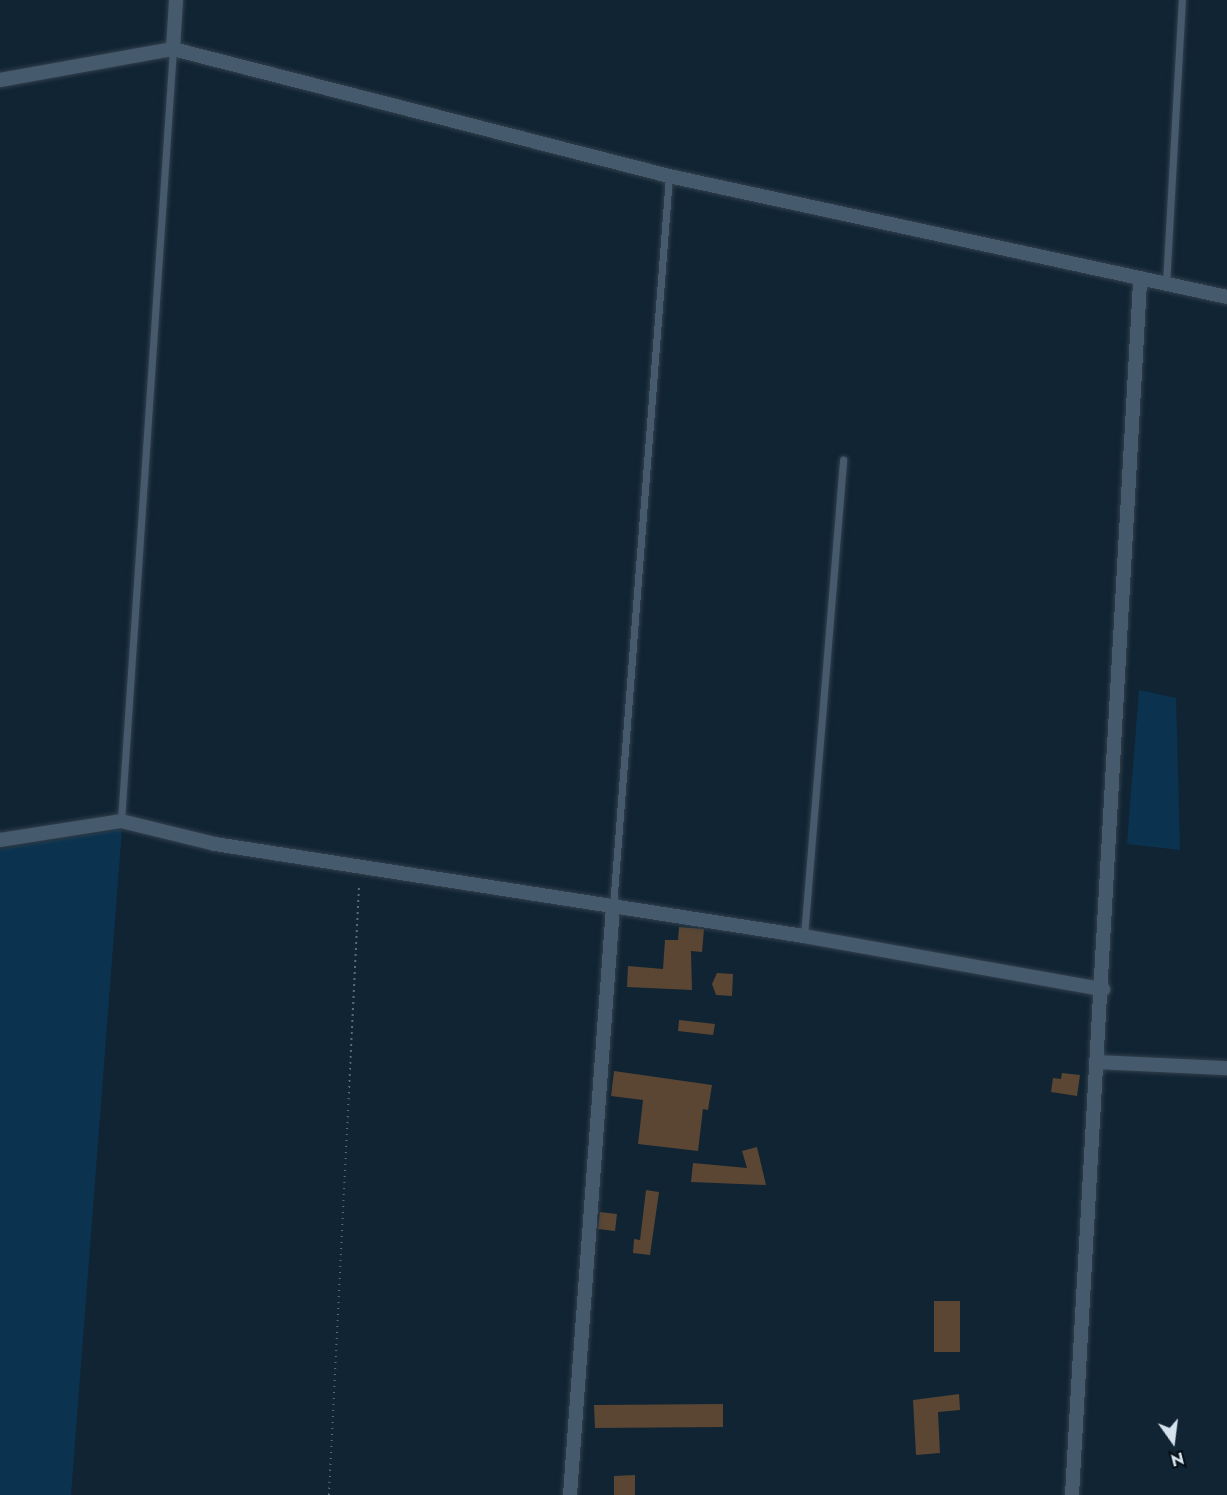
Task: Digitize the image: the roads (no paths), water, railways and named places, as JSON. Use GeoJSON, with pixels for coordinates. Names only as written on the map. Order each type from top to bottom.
{"type":"FeatureCollection","features":[{"type":"Feature","properties":{"kind":"street"},"geometry":{"type":"LineString","coordinates":[[173,49],[176,0]]}},
{"type":"Feature","properties":{"kind":"street"},"geometry":{"type":"LineString","coordinates":[[0,80],[173,49],[669,177],[1140,281],[1227,297]]}},
{"type":"Feature","properties":{"kind":"street"},"geometry":{"type":"LineString","coordinates":[[1072,1495],[1103,989],[1140,281]]}},
{"type":"Feature","properties":{"kind":"street"},"geometry":{"type":"LineString","coordinates":[[0,840],[121,821],[215,844],[804,936],[1103,989]]}},
{"type":"Feature","properties":{"kind":"street"},"geometry":{"type":"LineString","coordinates":[[570,1495],[613,906]]}},
{"type":"Feature","properties":{"kind":"street"},"geometry":{"type":"LineString","coordinates":[[1098,1062],[1227,1068]]}},
{"type":"Feature","properties":{"kind":"lane"},"geometry":{"type":"LineString","coordinates":[[1166,284],[1182,0]]}},
{"type":"Feature","properties":{"kind":"lane"},"geometry":{"type":"LineString","coordinates":[[121,821],[173,49]]}},
{"type":"Feature","properties":{"kind":"lane"},"geometry":{"type":"LineString","coordinates":[[613,906],[669,177]]}},
{"type":"Feature","properties":{"kind":"lane"},"geometry":{"type":"LineString","coordinates":[[804,936],[843,460]]}}]}
